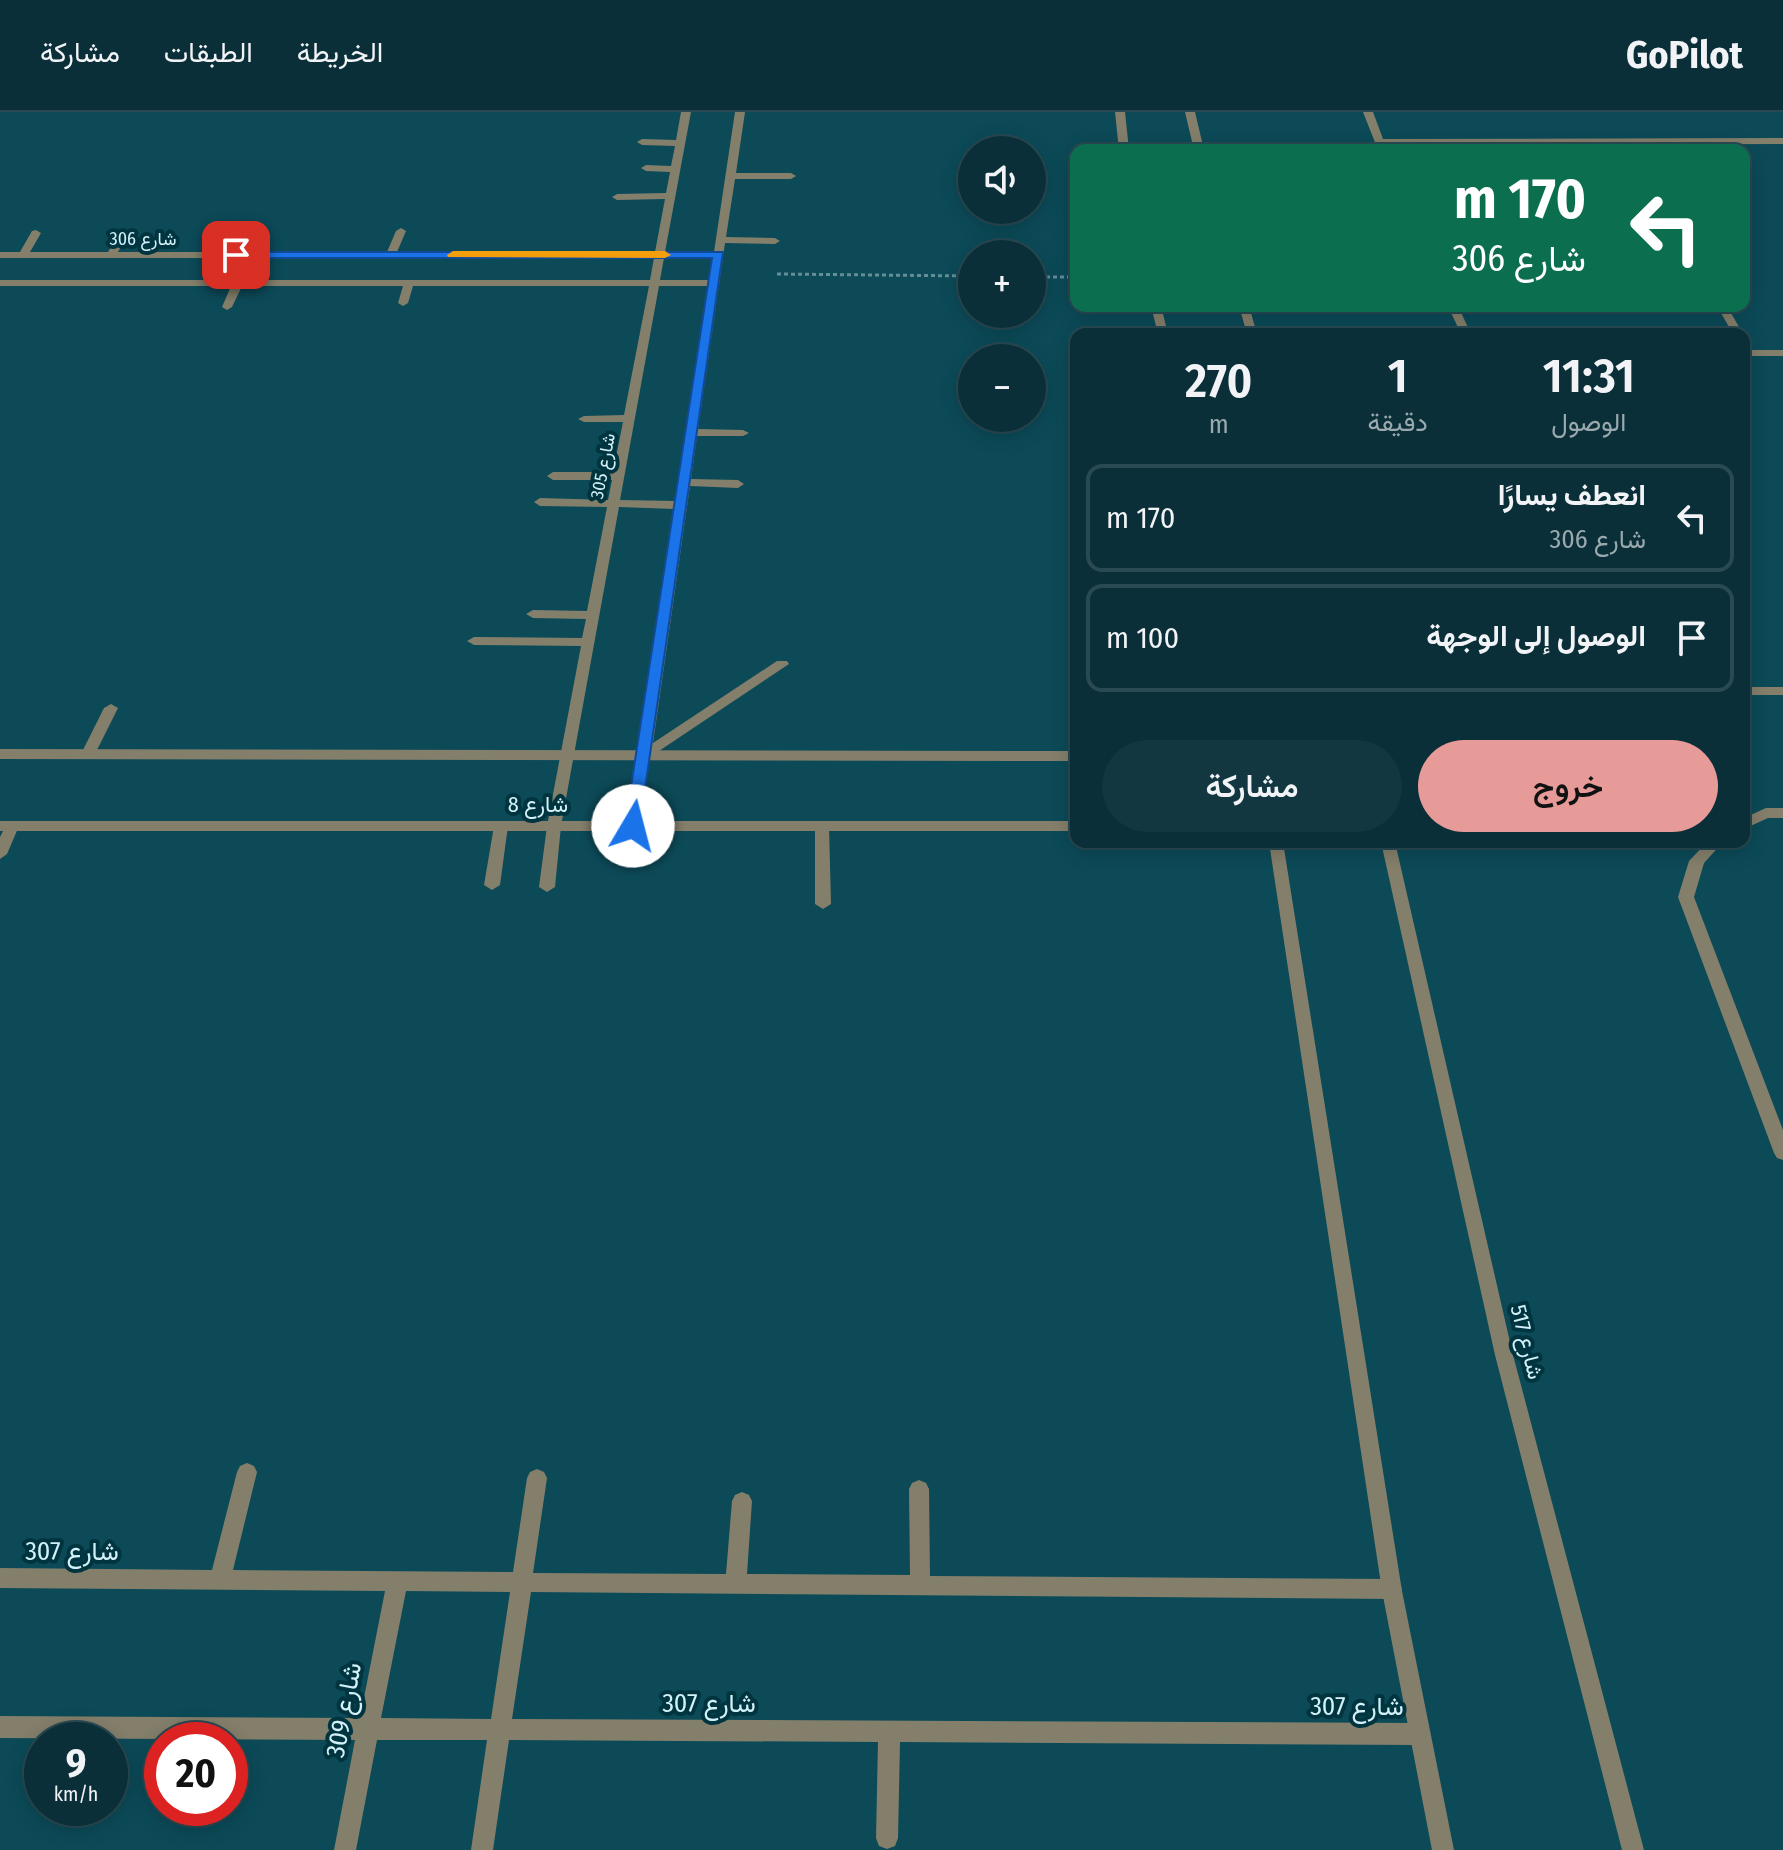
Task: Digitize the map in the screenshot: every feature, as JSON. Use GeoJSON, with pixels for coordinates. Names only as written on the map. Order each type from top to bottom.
{"type":"FeatureCollection","features":[{"type":"Feature","properties":{"kind":"street","name":"شارع 305"},"geometry":{"type":"LineString","coordinates":[[547,887],[554,826],[686,112]]}},
{"type":"Feature","properties":{"kind":"street"},"geometry":{"type":"LineString","coordinates":[[633,826],[740,112]]}},
{"type":"Feature","properties":{"kind":"street"},"geometry":{"type":"LineString","coordinates":[[1120,112],[1123,144]]}},
{"type":"Feature","properties":{"kind":"street"},"geometry":{"type":"LineString","coordinates":[[1190,112],[1198,144]]}},
{"type":"Feature","properties":{"kind":"street"},"geometry":{"type":"LineString","coordinates":[[1368,112],[1380,144]]}},
{"type":"Feature","properties":{"kind":"street"},"geometry":{"type":"LineString","coordinates":[[1692,144],[1783,141]]}},
{"type":"Feature","properties":{"kind":"street"},"geometry":{"type":"LineString","coordinates":[[642,142],[681,143]]}},
{"type":"Feature","properties":{"kind":"street"},"geometry":{"type":"LineString","coordinates":[[646,168],[675,169]]}},
{"type":"Feature","properties":{"kind":"street"},"geometry":{"type":"LineString","coordinates":[[730,176],[791,176]]}},
{"type":"Feature","properties":{"kind":"street"},"geometry":{"type":"LineString","coordinates":[[617,197],[671,196]]}},
{"type":"Feature","properties":{"kind":"street"},"geometry":{"type":"LineString","coordinates":[[391,255],[401,231]]}},
{"type":"Feature","properties":{"kind":"street"},"geometry":{"type":"LineString","coordinates":[[23,255],[36,233]]}},
{"type":"Feature","properties":{"kind":"street"},"geometry":{"type":"LineString","coordinates":[[111,255],[122,237]]}},
{"type":"Feature","properties":{"kind":"street"},"geometry":{"type":"LineString","coordinates":[[721,240],[775,241]]}},
{"type":"Feature","properties":{"kind":"street","name":"شارع 306"},"geometry":{"type":"LineString","coordinates":[[0,255],[719,255]]}},
{"type":"Feature","properties":{"kind":"street"},"geometry":{"type":"LineString","coordinates":[[62,283],[77,255]]}},
{"type":"Feature","properties":{"kind":"street","name":"شارع 306"},"geometry":{"type":"LineString","coordinates":[[0,283],[655,283],[715,278]]}},
{"type":"Feature","properties":{"kind":"street"},"geometry":{"type":"LineString","coordinates":[[227,307],[238,283]]}},
{"type":"Feature","properties":{"kind":"street"},"geometry":{"type":"LineString","coordinates":[[403,303],[409,283]]}},
{"type":"Feature","properties":{"kind":"street"},"geometry":{"type":"LineString","coordinates":[[1750,350],[1783,353]]}},
{"type":"Feature","properties":{"kind":"street"},"geometry":{"type":"LineString","coordinates":[[584,419],[630,418]]}},
{"type":"Feature","properties":{"kind":"street"},"geometry":{"type":"LineString","coordinates":[[692,432],[743,433]]}},
{"type":"Feature","properties":{"kind":"street"},"geometry":{"type":"LineString","coordinates":[[553,476],[619,476]]}},
{"type":"Feature","properties":{"kind":"street"},"geometry":{"type":"LineString","coordinates":[[685,482],[738,484]]}},
{"type":"Feature","properties":{"kind":"street"},"geometry":{"type":"LineString","coordinates":[[540,502],[682,505]]}},
{"type":"Feature","properties":{"kind":"street"},"geometry":{"type":"LineString","coordinates":[[533,614],[593,615]]}},
{"type":"Feature","properties":{"kind":"street"},"geometry":{"type":"LineString","coordinates":[[474,641],[588,642]]}},
{"type":"Feature","properties":{"kind":"street"},"geometry":{"type":"LineString","coordinates":[[644,755],[782,664]]}},
{"type":"Feature","properties":{"kind":"street"},"geometry":{"type":"LineString","coordinates":[[1750,691],[1783,691]]}},
{"type":"Feature","properties":{"kind":"street"},"geometry":{"type":"LineString","coordinates":[[88,754],[111,708]]}},
{"type":"Feature","properties":{"kind":"street"},"geometry":{"type":"LineString","coordinates":[[0,754],[1070,756]]}},
{"type":"Feature","properties":{"kind":"street"},"geometry":{"type":"LineString","coordinates":[[1750,821],[1766,813],[1783,813]]}},
{"type":"Feature","properties":{"kind":"street"},"geometry":{"type":"LineString","coordinates":[[0,854],[6,826]]}},
{"type":"Feature","properties":{"kind":"street","name":"شارع 8"},"geometry":{"type":"LineString","coordinates":[[6,826],[1070,826]]}},
{"type":"Feature","properties":{"kind":"street"},"geometry":{"type":"LineString","coordinates":[[492,885],[501,826]]}},
{"type":"Feature","properties":{"kind":"street"},"geometry":{"type":"LineString","coordinates":[[822,826],[823,904]]}},
{"type":"Feature","properties":{"kind":"street"},"geometry":{"type":"LineString","coordinates":[[1277,848],[1392,1589],[1443,1850]]}},
{"type":"Feature","properties":{"kind":"street","name":"شارع 517"},"geometry":{"type":"LineString","coordinates":[[1389,848],[1504,1355],[1633,1850]]}},
{"type":"Feature","properties":{"kind":"street"},"geometry":{"type":"LineString","coordinates":[[1710,848],[1697,861],[1686,897],[1783,1153]]}},
{"type":"Feature","properties":{"kind":"street"},"geometry":{"type":"LineString","coordinates":[[220,1580],[247,1472]]}},
{"type":"Feature","properties":{"kind":"street"},"geometry":{"type":"LineString","coordinates":[[482,1850],[537,1478]]}},
{"type":"Feature","properties":{"kind":"street"},"geometry":{"type":"LineString","coordinates":[[919,1489],[920,1585]]}},
{"type":"Feature","properties":{"kind":"street"},"geometry":{"type":"LineString","coordinates":[[736,1585],[742,1501]]}},
{"type":"Feature","properties":{"kind":"street","name":"شارع 307"},"geometry":{"type":"LineString","coordinates":[[0,1578],[1392,1589]]}},
{"type":"Feature","properties":{"kind":"street","name":"شارع 309"},"geometry":{"type":"LineString","coordinates":[[345,1850],[397,1581]]}},
{"type":"Feature","properties":{"kind":"street","name":"شارع 307"},"geometry":{"type":"LineString","coordinates":[[0,1727],[1418,1734]]}},
{"type":"Feature","properties":{"kind":"street"},"geometry":{"type":"LineString","coordinates":[[887,1838],[889,1732]]}},
{"type":"Feature","properties":{"kind":"path"},"geometry":{"type":"LineString","coordinates":[[715,278],[958,276]]}},
{"type":"Feature","properties":{"kind":"path"},"geometry":{"type":"LineString","coordinates":[[1046,277],[1070,277]]}},
{"type":"Feature","properties":{"kind":"shaded area"},"geometry":{"type":"Polygon","coordinates":[[[0,112],[1783,112],[1783,1850],[0,1850],[0,112]]]}},
{"type":"Feature","properties":{"kind":"slow traffic"},"geometry":{"type":"LineString","coordinates":[[453,255],[665,255]]}},
{"type":"Feature","properties":{"kind":"route"},"geometry":{"type":"LineString","coordinates":[[236,255],[719,255],[633,826]]}}]}
